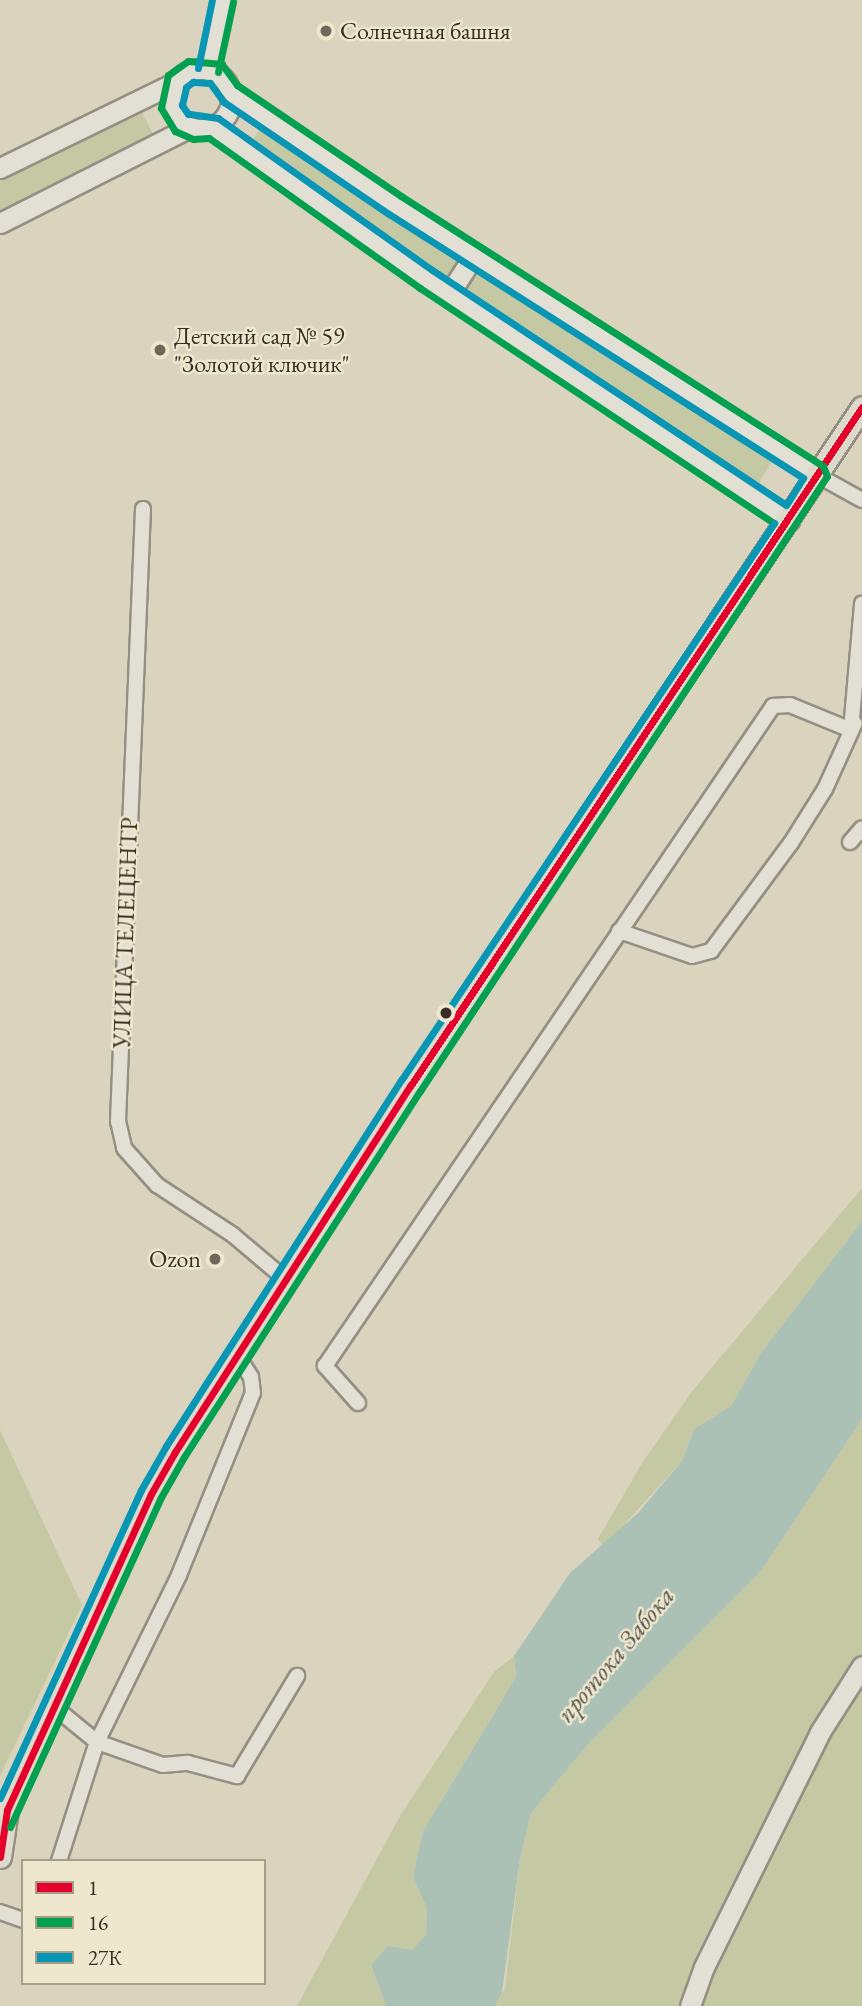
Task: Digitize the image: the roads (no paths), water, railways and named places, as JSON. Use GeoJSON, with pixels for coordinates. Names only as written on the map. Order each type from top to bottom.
{"type":"FeatureCollection","features":[{"type":"Feature","properties":{"kind":"main road"},"geometry":{"type":"LineString","coordinates":[[0,1857],[2,1816],[151,1494],[285,1279],[862,407]]}},
{"type":"Feature","properties":{"kind":"street"},"geometry":{"type":"LineString","coordinates":[[208,70],[223,0]]}},
{"type":"Feature","properties":{"kind":"street"},"geometry":{"type":"LineString","coordinates":[[0,168],[176,82],[190,71],[208,70],[222,78],[230,93],[474,255],[817,475],[862,500]]}},
{"type":"Feature","properties":{"kind":"street"},"geometry":{"type":"LineString","coordinates":[[176,82],[172,107],[190,127]]}},
{"type":"Feature","properties":{"kind":"street"},"geometry":{"type":"LineString","coordinates":[[212,127],[229,110],[230,93]]}},
{"type":"Feature","properties":{"kind":"street"},"geometry":{"type":"LineString","coordinates":[[0,223],[190,127],[212,127],[449,294],[789,520]]}},
{"type":"Feature","properties":{"kind":"street"},"geometry":{"type":"LineString","coordinates":[[449,294],[474,255]]}},
{"type":"Feature","properties":{"kind":"street","name":"УЛИЦА ТЕЛЕЦЕНТР"},"geometry":{"type":"LineString","coordinates":[[143,509],[118,1121],[124,1148],[157,1185],[233,1236],[285,1279]]}},
{"type":"Feature","properties":{"kind":"street"},"geometry":{"type":"LineString","coordinates":[[851,730],[862,603]]}},
{"type":"Feature","properties":{"kind":"street"},"geometry":{"type":"LineString","coordinates":[[358,1403],[325,1366],[773,706],[790,705],[851,730]]}},
{"type":"Feature","properties":{"kind":"street"},"geometry":{"type":"LineString","coordinates":[[619,931],[692,956],[712,950],[791,843],[825,789],[862,705]]}},
{"type":"Feature","properties":{"kind":"street"},"geometry":{"type":"LineString","coordinates":[[850,842],[862,828]]}},
{"type":"Feature","properties":{"kind":"street"},"geometry":{"type":"LineString","coordinates":[[60,1859],[97,1742],[179,1575],[253,1393],[251,1377],[238,1356]]}},
{"type":"Feature","properties":{"kind":"street"},"geometry":{"type":"LineString","coordinates":[[690,2006],[704,1967],[820,1732],[862,1666]]}},
{"type":"Feature","properties":{"kind":"street"},"geometry":{"type":"LineString","coordinates":[[53,1706],[97,1742],[163,1765],[188,1763],[237,1776],[297,1676]]}},
{"type":"Feature","properties":{"kind":"street"},"geometry":{"type":"LineString","coordinates":[[0,1912],[21,1919]]}},
{"type":"Feature","properties":{"kind":"water","name":"протока Забока"},"geometry":{"type":"Polygon","coordinates":[[[862,1221],[862,1419],[761,1571],[589,1743],[531,1813],[520,1859],[502,1993],[495,2006],[386,2006],[371,1965],[388,1946],[412,1950],[426,1935],[427,1908],[413,1877],[423,1831],[516,1677],[514,1656],[570,1573],[638,1513],[682,1461],[694,1429],[731,1406],[761,1353],[862,1221]]]}},
{"type":"Feature","properties":{"kind":"place","name":"Солнечная башня"},"geometry":{"type":"Point","coordinates":[326,31]}},
{"type":"Feature","properties":{"kind":"place","name":"Детский сад № 59 \"Золотой ключик\""},"geometry":{"type":"Point","coordinates":[160,350]}},
{"type":"Feature","properties":{"kind":"place","name":"Ozon"},"geometry":{"type":"Point","coordinates":[215,1259]}}]}
